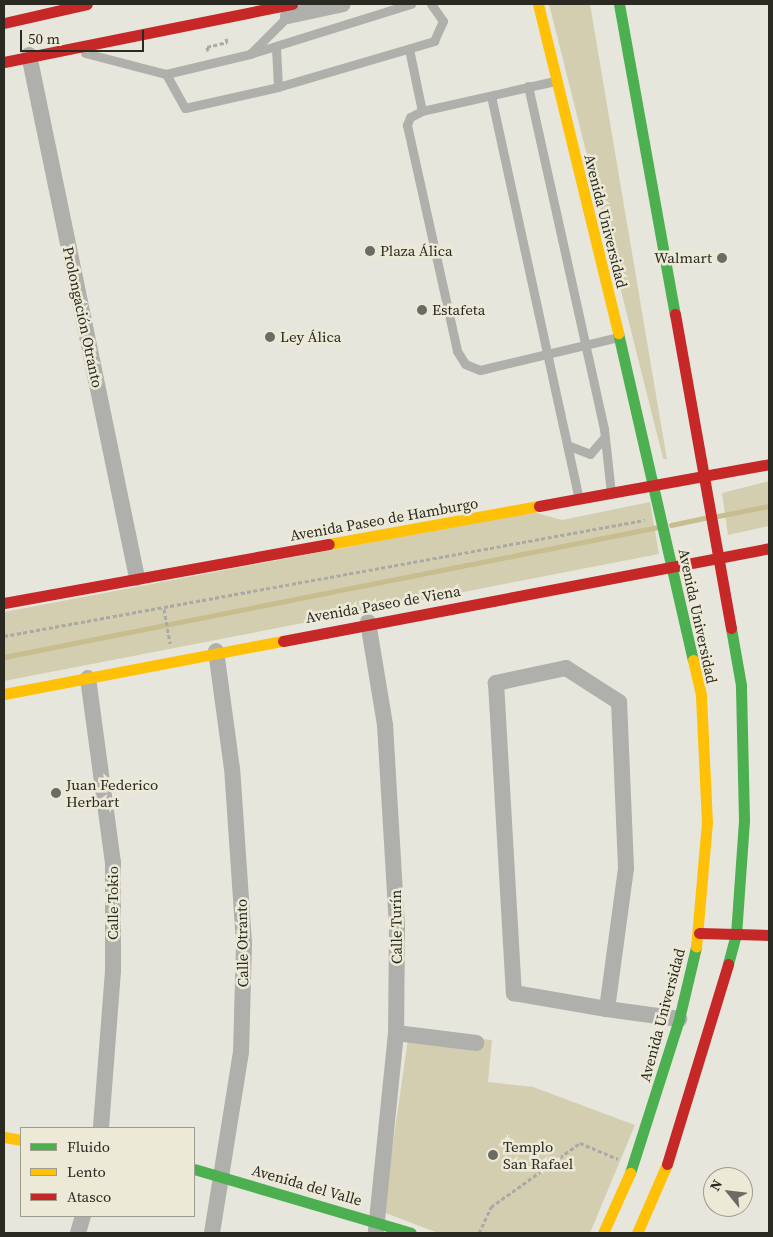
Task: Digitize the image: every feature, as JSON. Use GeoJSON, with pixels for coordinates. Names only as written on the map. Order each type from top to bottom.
{"type":"FeatureCollection","features":[{"type":"Feature","properties":{"kind":"main road"},"geometry":{"type":"LineString","coordinates":[[4,23],[86,4]]}},
{"type":"Feature","properties":{"kind":"main road","name":"Avenida Universidad"},"geometry":{"type":"LineString","coordinates":[[538,4],[555,81],[656,486],[672,568],[701,696],[706,822],[698,933],[679,1019],[634,1166],[603,1233]]}},
{"type":"Feature","properties":{"kind":"main road","name":"Avenida Universidad"},"geometry":{"type":"LineString","coordinates":[[619,4],[703,477],[721,557],[741,685],[744,820],[736,935],[700,1064],[662,1179],[637,1233]]}},
{"type":"Feature","properties":{"kind":"main road"},"geometry":{"type":"LineString","coordinates":[[4,62],[68,48],[290,10]]}},
{"type":"Feature","properties":{"kind":"main road","name":"Avenida Paseo de Hamburgo"},"geometry":{"type":"LineString","coordinates":[[4,603],[580,500],[769,464]]}},
{"type":"Feature","properties":{"kind":"main road","name":"Avenida Paseo de Viena"},"geometry":{"type":"LineString","coordinates":[[4,694],[216,651],[672,568],[769,548]]}},
{"type":"Feature","properties":{"kind":"main road"},"geometry":{"type":"LineString","coordinates":[[698,933],[769,935]]}},
{"type":"Feature","properties":{"kind":"main road"},"geometry":{"type":"LineString","coordinates":[[4,1137],[20,1140]]}},
{"type":"Feature","properties":{"kind":"main road","name":"Avenida del Valle"},"geometry":{"type":"LineString","coordinates":[[195,1169],[223,1175],[376,1227],[411,1233]]}},
{"type":"Feature","properties":{"kind":"street"},"geometry":{"type":"LineString","coordinates":[[290,10],[343,4]]}},
{"type":"Feature","properties":{"kind":"street","name":"Prolongación Otranto"},"geometry":{"type":"LineString","coordinates":[[29,56],[137,578]]}},
{"type":"Feature","properties":{"kind":"street","name":"Calle Turín"},"geometry":{"type":"LineString","coordinates":[[368,622],[390,786],[397,926],[396,1033],[376,1227]]}},
{"type":"Feature","properties":{"kind":"street","name":"Calle Otranto"},"geometry":{"type":"LineString","coordinates":[[212,1233],[223,1175],[241,1052],[244,943],[233,778],[216,651]]}},
{"type":"Feature","properties":{"kind":"street"},"geometry":{"type":"LineString","coordinates":[[607,1009],[626,868],[619,702],[566,668],[496,683],[514,993],[607,1009],[679,1019]]}},
{"type":"Feature","properties":{"kind":"street","name":"Calle Tokio"},"geometry":{"type":"LineString","coordinates":[[88,678],[114,863],[113,970],[101,1127]]}},
{"type":"Feature","properties":{"kind":"street"},"geometry":{"type":"LineString","coordinates":[[396,1033],[476,1043]]}},
{"type":"Feature","properties":{"kind":"street"},"geometry":{"type":"LineString","coordinates":[[78,1233],[83,1217]]}},
{"type":"Feature","properties":{"kind":"lane"},"geometry":{"type":"LineString","coordinates":[[250,54],[290,10],[301,4]]}},
{"type":"Feature","properties":{"kind":"lane"},"geometry":{"type":"LineString","coordinates":[[68,48],[112,64],[166,74],[276,48],[411,4]]}},
{"type":"Feature","properties":{"kind":"lane"},"geometry":{"type":"LineString","coordinates":[[166,74],[185,108],[278,87],[409,49],[440,35],[443,21],[431,4]]}},
{"type":"Feature","properties":{"kind":"lane"},"geometry":{"type":"LineString","coordinates":[[276,48],[278,87]]}},
{"type":"Feature","properties":{"kind":"lane"},"geometry":{"type":"LineString","coordinates":[[409,49],[422,111]]}},
{"type":"Feature","properties":{"kind":"lane"},"geometry":{"type":"LineString","coordinates":[[555,81],[422,111],[410,117],[407,125],[460,359],[480,370],[620,336]]}},
{"type":"Feature","properties":{"kind":"lane"},"geometry":{"type":"LineString","coordinates":[[528,86],[604,435],[611,494]]}},
{"type":"Feature","properties":{"kind":"lane"},"geometry":{"type":"LineString","coordinates":[[491,96],[580,500]]}},
{"type":"Feature","properties":{"kind":"lane"},"geometry":{"type":"LineString","coordinates":[[567,445],[590,454],[600,447],[604,435]]}},
{"type":"Feature","properties":{"kind":"path"},"geometry":{"type":"LineString","coordinates":[[4,636],[164,610],[661,512]]}},
{"type":"Feature","properties":{"kind":"path"},"geometry":{"type":"LineString","coordinates":[[164,610],[170,644]]}},
{"type":"Feature","properties":{"kind":"path"},"geometry":{"type":"LineString","coordinates":[[479,1233],[491,1207],[580,1143],[634,1166]]}},
{"type":"Feature","properties":{"kind":"shaded area"},"geometry":{"type":"Polygon","coordinates":[[[549,4],[590,4],[667,460],[663,458],[549,4]]]}},
{"type":"Feature","properties":{"kind":"shaded area"},"geometry":{"type":"Polygon","coordinates":[[[769,481],[769,526],[728,535],[722,493],[769,481]]]}},
{"type":"Feature","properties":{"kind":"shaded area"},"geometry":{"type":"Polygon","coordinates":[[[650,502],[659,554],[4,681],[4,612],[533,512],[562,520],[650,502]]]}},
{"type":"Feature","properties":{"kind":"shaded area"},"geometry":{"type":"Polygon","coordinates":[[[409,1032],[492,1040],[488,1082],[533,1087],[635,1125],[590,1233],[438,1233],[383,1212],[409,1032]]]}},
{"type":"Feature","properties":{"kind":"waterway"},"geometry":{"type":"LineString","coordinates":[[718,516],[769,506]]}},
{"type":"Feature","properties":{"kind":"waterway"},"geometry":{"type":"LineString","coordinates":[[671,525],[705,518]]}},
{"type":"Feature","properties":{"kind":"waterway"},"geometry":{"type":"LineString","coordinates":[[4,657],[658,527]]}},
{"type":"Feature","properties":{"kind":"traffic: fast"},"geometry":{"type":"LineString","coordinates":[[619,4],[675,314]]}},
{"type":"Feature","properties":{"kind":"traffic: fast"},"geometry":{"type":"LineString","coordinates":[[618,333],[693,660]]}},
{"type":"Feature","properties":{"kind":"traffic: fast"},"geometry":{"type":"LineString","coordinates":[[728,964],[736,935],[744,820],[741,685],[731,628]]}},
{"type":"Feature","properties":{"kind":"traffic: fast"},"geometry":{"type":"LineString","coordinates":[[630,1173],[679,1019],[696,947]]}},
{"type":"Feature","properties":{"kind":"traffic: fast"},"geometry":{"type":"LineString","coordinates":[[195,1169],[411,1233]]}},
{"type":"Feature","properties":{"kind":"traffic: slow"},"geometry":{"type":"LineString","coordinates":[[538,4],[618,333]]}},
{"type":"Feature","properties":{"kind":"traffic: slow"},"geometry":{"type":"LineString","coordinates":[[329,544],[539,506]]}},
{"type":"Feature","properties":{"kind":"traffic: slow"},"geometry":{"type":"LineString","coordinates":[[4,694],[283,641]]}},
{"type":"Feature","properties":{"kind":"traffic: slow"},"geometry":{"type":"LineString","coordinates":[[693,660],[701,696],[707,822],[696,947]]}},
{"type":"Feature","properties":{"kind":"traffic: slow"},"geometry":{"type":"LineString","coordinates":[[4,1137],[20,1140]]}},
{"type":"Feature","properties":{"kind":"traffic: slow"},"geometry":{"type":"LineString","coordinates":[[637,1233],[667,1164]]}},
{"type":"Feature","properties":{"kind":"traffic: slow"},"geometry":{"type":"LineString","coordinates":[[603,1233],[630,1173]]}},
{"type":"Feature","properties":{"kind":"traffic: jam"},"geometry":{"type":"LineString","coordinates":[[4,23],[87,4]]}},
{"type":"Feature","properties":{"kind":"traffic: jam"},"geometry":{"type":"LineString","coordinates":[[4,62],[292,4]]}},
{"type":"Feature","properties":{"kind":"traffic: jam"},"geometry":{"type":"LineString","coordinates":[[675,314],[731,628]]}},
{"type":"Feature","properties":{"kind":"traffic: jam"},"geometry":{"type":"LineString","coordinates":[[539,506],[769,464]]}},
{"type":"Feature","properties":{"kind":"traffic: jam"},"geometry":{"type":"LineString","coordinates":[[4,603],[329,544]]}},
{"type":"Feature","properties":{"kind":"traffic: jam"},"geometry":{"type":"LineString","coordinates":[[283,641],[769,548]]}},
{"type":"Feature","properties":{"kind":"traffic: jam"},"geometry":{"type":"LineString","coordinates":[[699,933],[769,935]]}},
{"type":"Feature","properties":{"kind":"traffic: jam"},"geometry":{"type":"LineString","coordinates":[[667,1164],[728,964]]}},
{"type":"Feature","properties":{"kind":"place","name":"Plaza Álica"},"geometry":{"type":"Point","coordinates":[370,251]}},
{"type":"Feature","properties":{"kind":"place","name":"Walmart"},"geometry":{"type":"Point","coordinates":[722,258]}},
{"type":"Feature","properties":{"kind":"place","name":"Estafeta"},"geometry":{"type":"Point","coordinates":[422,310]}},
{"type":"Feature","properties":{"kind":"place","name":"Ley Álica"},"geometry":{"type":"Point","coordinates":[270,337]}},
{"type":"Feature","properties":{"kind":"place","name":"Juan Federico Herbart"},"geometry":{"type":"Point","coordinates":[56,793]}},
{"type":"Feature","properties":{"kind":"place","name":"Templo San Rafael"},"geometry":{"type":"Point","coordinates":[493,1155]}}]}
